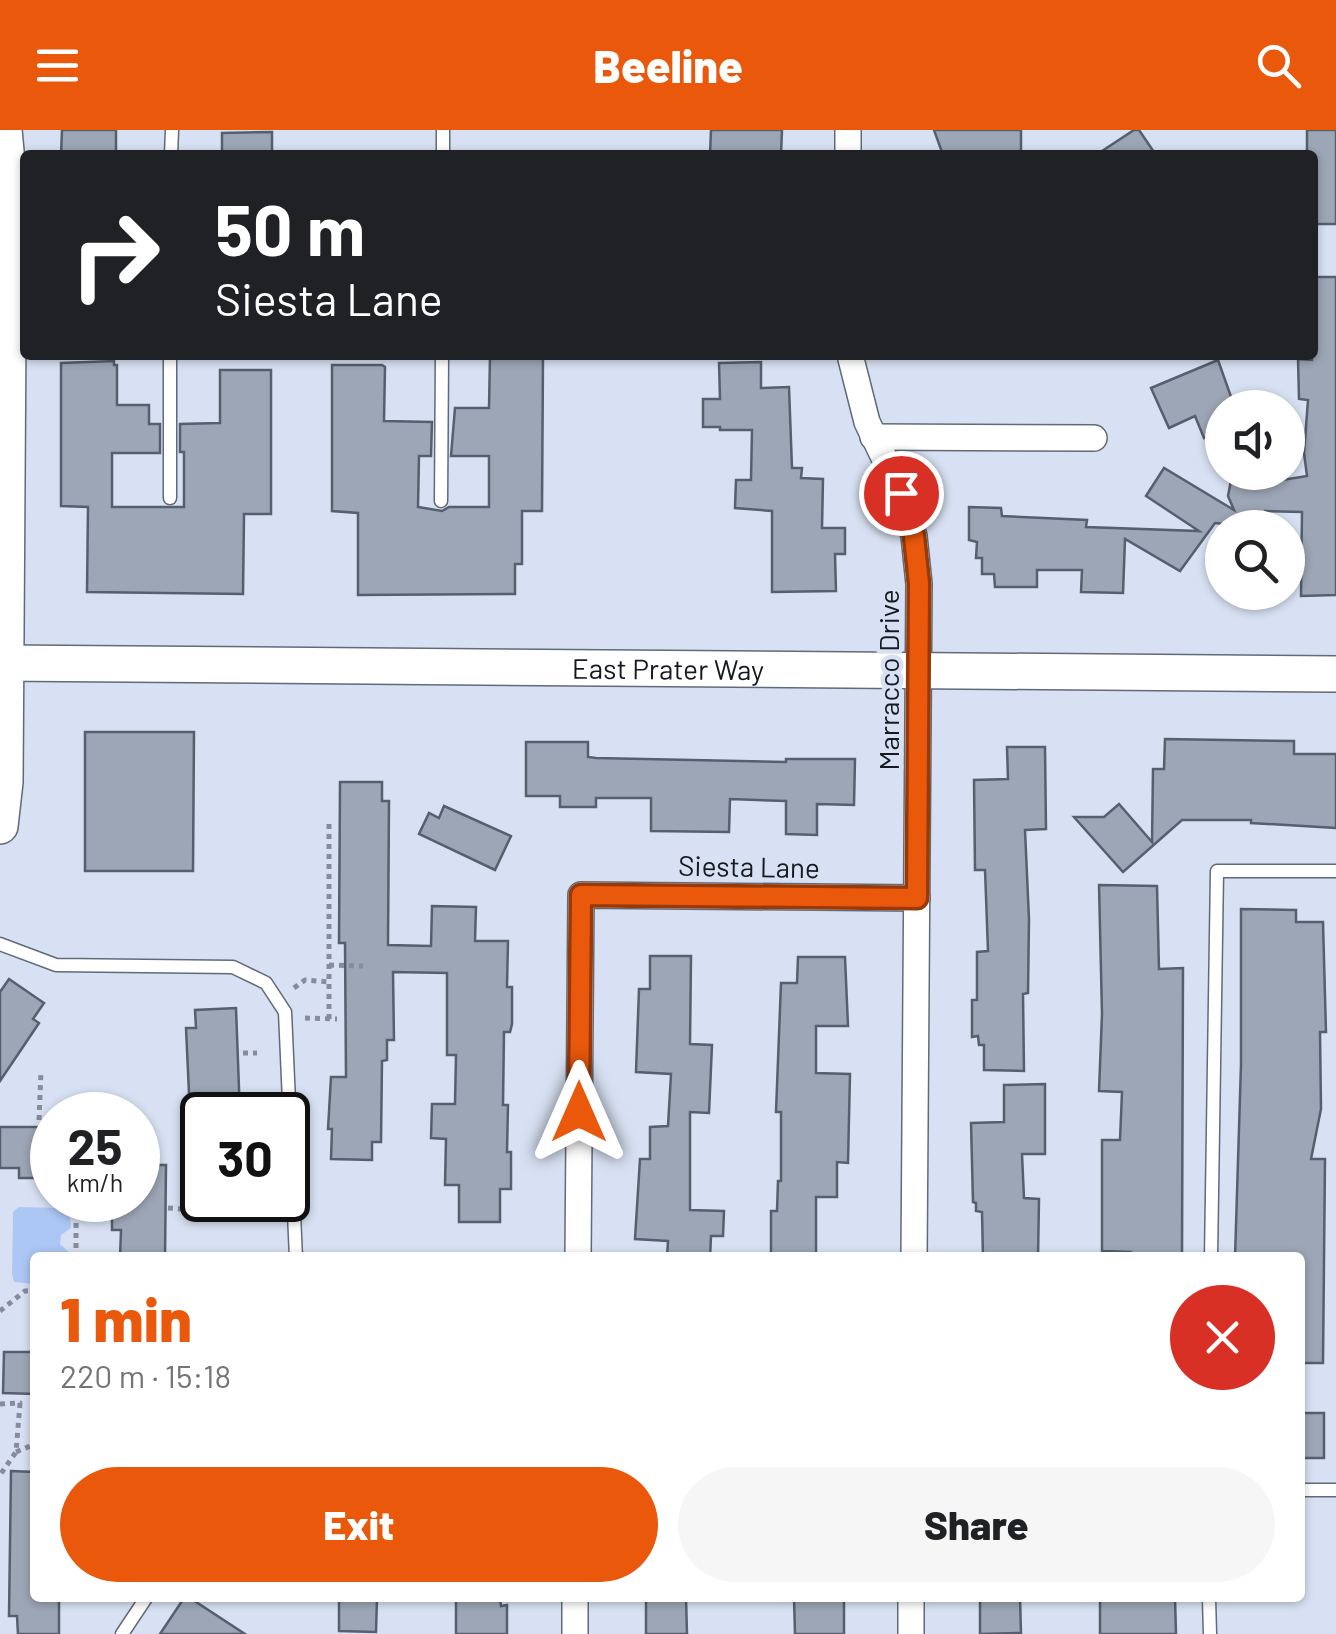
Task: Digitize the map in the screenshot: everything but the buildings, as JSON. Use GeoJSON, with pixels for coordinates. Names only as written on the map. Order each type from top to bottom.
{"type":"FeatureCollection","features":[{"type":"Feature","properties":{"kind":"main road"},"geometry":{"type":"LineString","coordinates":[[0,826],[5,782],[8,183],[4,130]]}},
{"type":"Feature","properties":{"kind":"main road","name":"East Prater Way"},"geometry":{"type":"LineString","coordinates":[[3,663],[1336,674]]}},
{"type":"Feature","properties":{"kind":"street","name":"Marracco Drive"},"geometry":{"type":"LineString","coordinates":[[851,360],[854,383],[873,437],[901,493],[914,536],[919,584],[914,1252]]}},
{"type":"Feature","properties":{"kind":"street"},"geometry":{"type":"LineString","coordinates":[[873,437],[1094,438]]}},
{"type":"Feature","properties":{"kind":"street","name":"Siesta Lane"},"geometry":{"type":"LineString","coordinates":[[578,1252],[581,895],[917,898]]}},
{"type":"Feature","properties":{"kind":"street"},"geometry":{"type":"LineString","coordinates":[[574,1634],[575,1602]]}},
{"type":"Feature","properties":{"kind":"street"},"geometry":{"type":"LineString","coordinates":[[911,1602],[911,1634]]}},
{"type":"Feature","properties":{"kind":"lane"},"geometry":{"type":"LineString","coordinates":[[170,360],[170,498]]}},
{"type":"Feature","properties":{"kind":"lane"},"geometry":{"type":"LineString","coordinates":[[441,501],[442,360]]}},
{"type":"Feature","properties":{"kind":"lane"},"geometry":{"type":"LineString","coordinates":[[1212,1252],[1216,871],[1336,872]]}},
{"type":"Feature","properties":{"kind":"lane"},"geometry":{"type":"LineString","coordinates":[[0,944],[56,965],[233,966],[266,982],[284,1012],[296,1252]]}},
{"type":"Feature","properties":{"kind":"lane"},"geometry":{"type":"LineString","coordinates":[[1305,1490],[1336,1490]]}},
{"type":"Feature","properties":{"kind":"lane"},"geometry":{"type":"LineString","coordinates":[[122,1634],[143,1602]]}},
{"type":"Feature","properties":{"kind":"lane"},"geometry":{"type":"LineString","coordinates":[[1210,1602],[1210,1634]]}},
{"type":"Feature","properties":{"kind":"path"},"geometry":{"type":"LineString","coordinates":[[302,1018],[333,1019],[329,982],[329,824]]}},
{"type":"Feature","properties":{"kind":"path"},"geometry":{"type":"LineString","coordinates":[[329,965],[363,966]]}},
{"type":"Feature","properties":{"kind":"path"},"geometry":{"type":"LineString","coordinates":[[292,990],[305,980],[329,982]]}},
{"type":"Feature","properties":{"kind":"path"},"geometry":{"type":"LineString","coordinates":[[243,1053],[258,1053]]}},
{"type":"Feature","properties":{"kind":"path"},"geometry":{"type":"LineString","coordinates":[[40,1092],[41,1071]]}},
{"type":"Feature","properties":{"kind":"path"},"geometry":{"type":"LineString","coordinates":[[168,1208],[180,1209]]}},
{"type":"Feature","properties":{"kind":"path"},"geometry":{"type":"LineString","coordinates":[[76,1222],[76,1252]]}},
{"type":"Feature","properties":{"kind":"path"},"geometry":{"type":"LineString","coordinates":[[0,1310],[30,1290]]}},
{"type":"Feature","properties":{"kind":"path"},"geometry":{"type":"LineString","coordinates":[[0,1404],[20,1403],[16,1452],[0,1475]]}},
{"type":"Feature","properties":{"kind":"path"},"geometry":{"type":"LineString","coordinates":[[16,1452],[30,1446]]}},
{"type":"Feature","properties":{"kind":"shaded area"},"geometry":{"type":"Polygon","coordinates":[[[19,1207],[30,1207],[30,1222],[71,1222],[71,1228],[61,1235],[60,1244],[69,1252],[30,1252],[30,1284],[14,1282],[13,1212],[19,1207]]]}},
{"type":"Feature","properties":{"kind":"route"},"geometry":{"type":"LineString","coordinates":[[579,1112],[581,895],[917,898],[919,584],[914,536],[901,493]]}}]}
